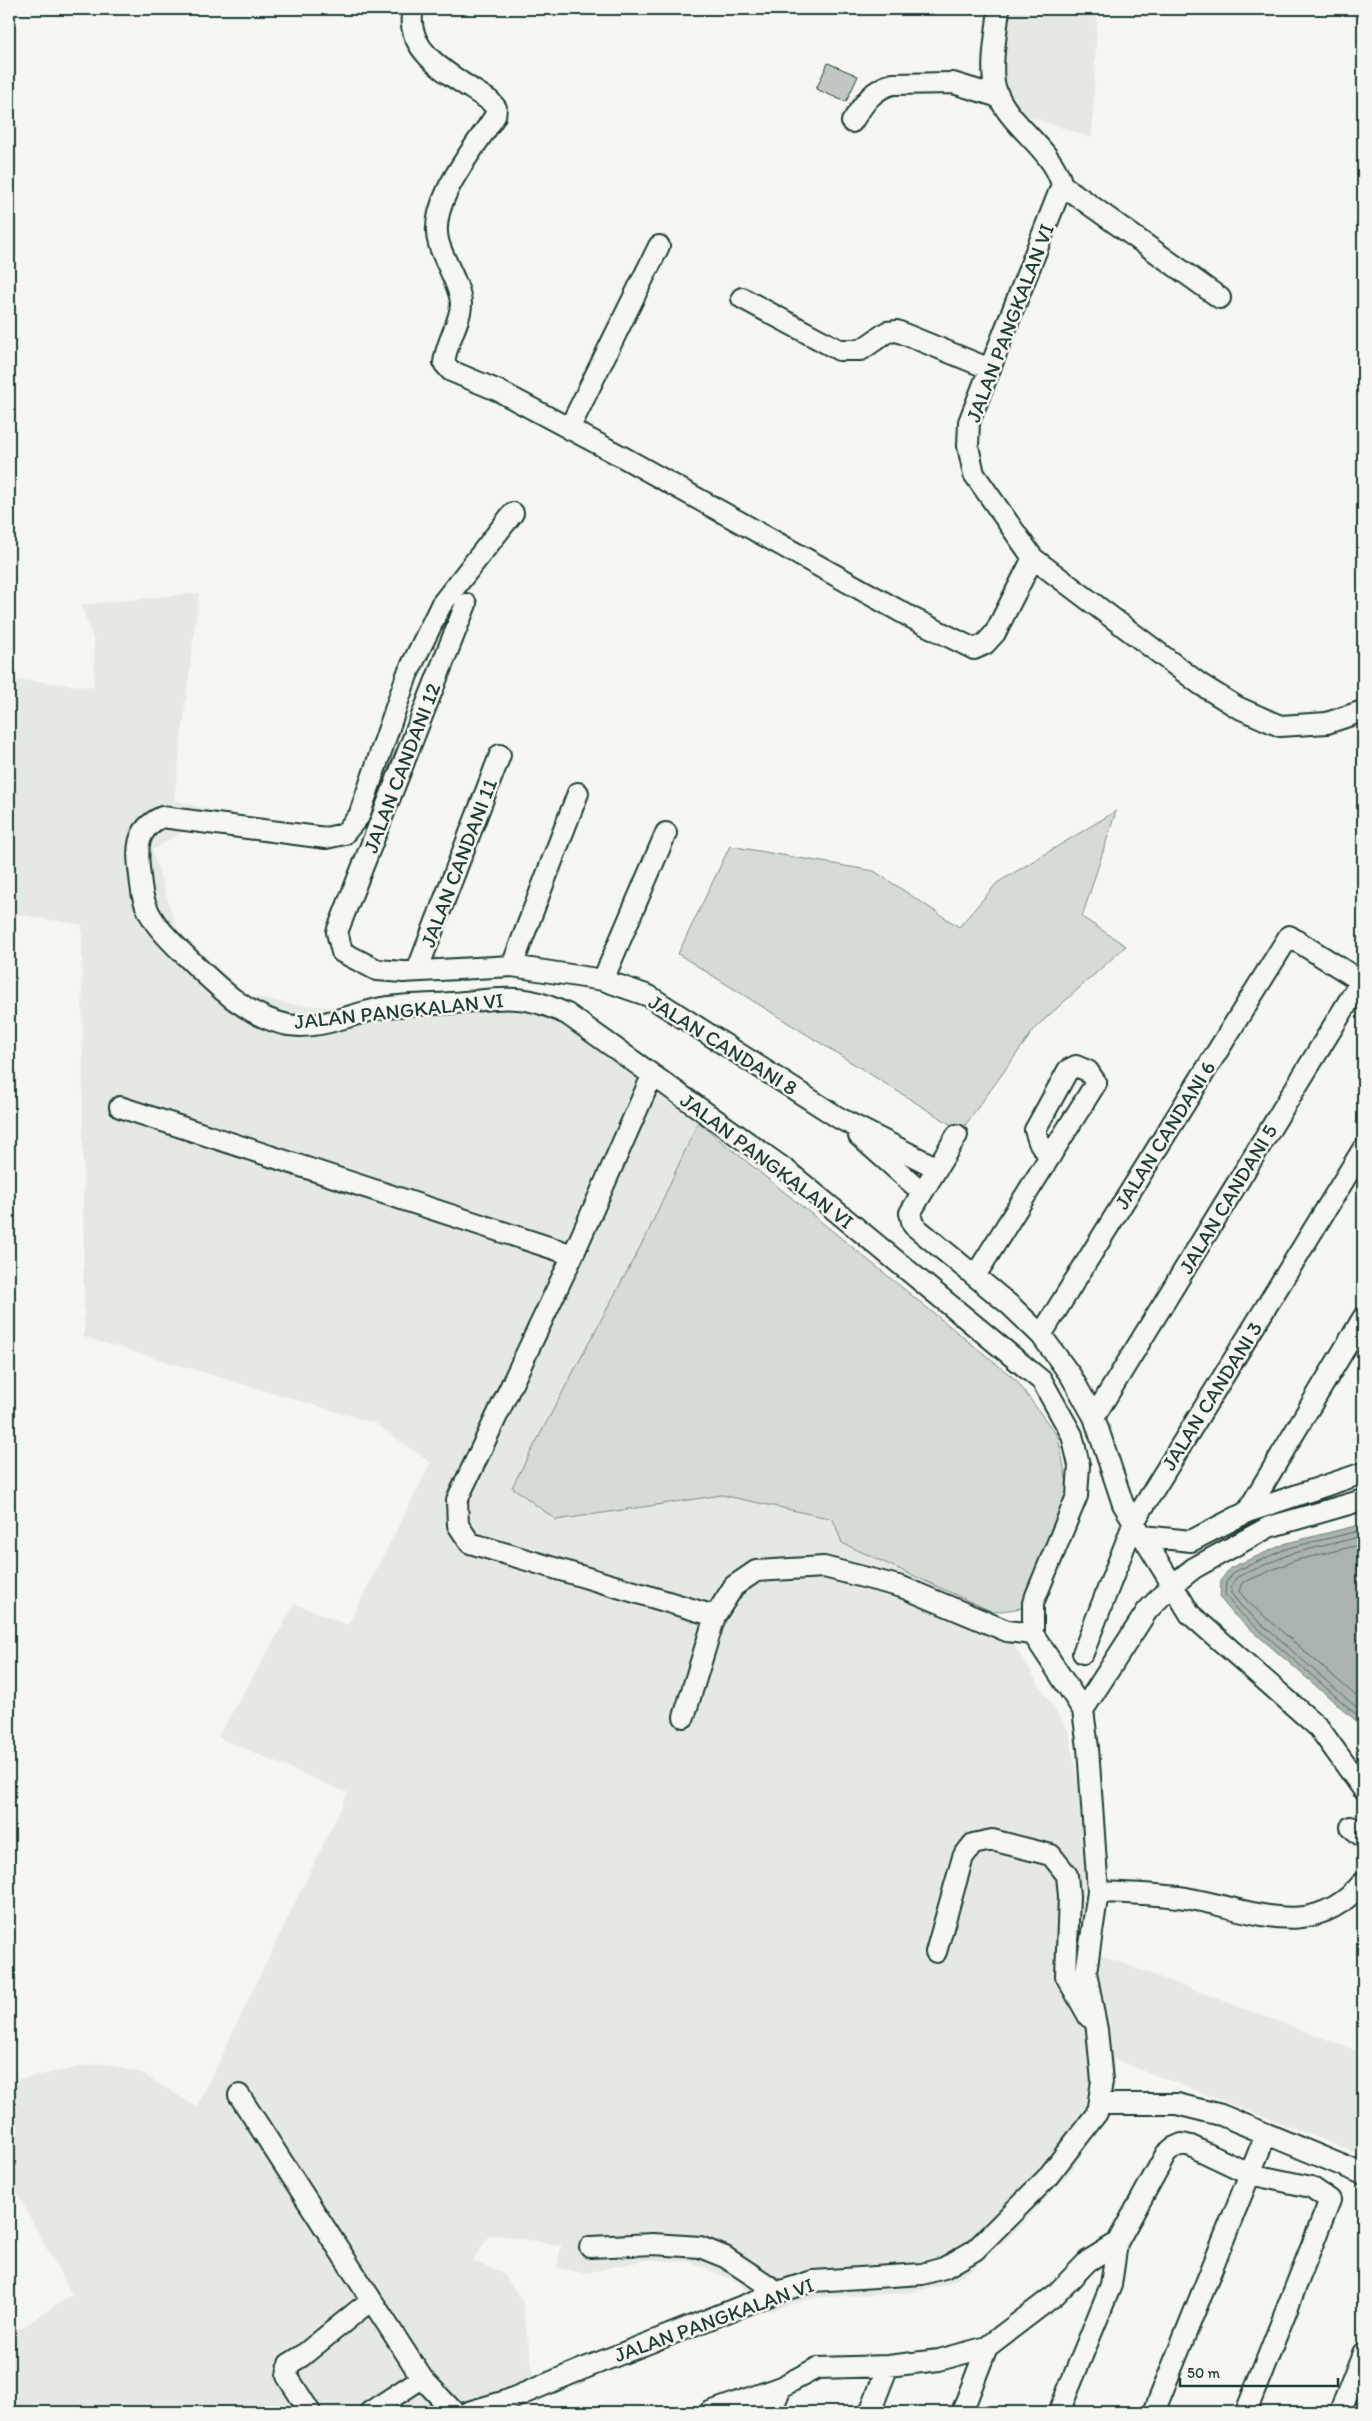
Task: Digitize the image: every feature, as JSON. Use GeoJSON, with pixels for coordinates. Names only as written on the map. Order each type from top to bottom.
{"type":"FeatureCollection","features":[{"type":"Feature","properties":{"kind":"street"},"geometry":{"type":"LineString","coordinates":[[412,9],[410,19],[424,52],[441,68],[490,101],[496,108],[495,116],[441,201],[437,218],[436,234],[460,293],[461,306],[447,342],[444,362],[451,371],[498,391],[914,619],[974,648],[985,644],[995,633],[1033,558]]}},
{"type":"Feature","properties":{"kind":"street"},"geometry":{"type":"LineString","coordinates":[[999,9],[994,55],[995,89],[1006,110],[1059,172],[1062,184],[1220,298]]}},
{"type":"Feature","properties":{"kind":"street"},"geometry":{"type":"LineString","coordinates":[[852,122],[872,94],[883,86],[892,84],[953,83],[1000,97]]}},
{"type":"Feature","properties":{"kind":"street","name":"JALAN PANGKALAN VI"},"geometry":{"type":"LineString","coordinates":[[1062,184],[969,422],[968,446],[974,474],[1033,558],[1200,684],[1237,707],[1280,726],[1327,723],[1363,711]]}},
{"type":"Feature","properties":{"kind":"street"},"geometry":{"type":"LineString","coordinates":[[569,429],[659,246]]}},
{"type":"Feature","properties":{"kind":"street"},"geometry":{"type":"LineString","coordinates":[[742,298],[840,350],[861,350],[886,332],[897,331],[990,369]]}},
{"type":"Feature","properties":{"kind":"street","name":"JALAN PANGKALAN VI"},"geometry":{"type":"LineString","coordinates":[[467,2412],[507,2407],[580,2370],[778,2292],[813,2281],[922,2274],[944,2268],[975,2250],[1046,2179],[1097,2112],[1102,2081],[1086,1972],[1098,1892],[1088,1748],[1082,1710],[1034,1634],[1034,1603],[1077,1496],[1079,1465],[1072,1435],[1042,1381],[786,1170],[567,1014],[545,1004],[516,999],[380,1009],[314,1025],[288,1025],[261,1015],[227,996],[158,929],[147,911],[142,893],[138,842],[144,828],[162,817],[326,838],[344,834],[359,816],[407,675],[442,605],[513,513]]}},
{"type":"Feature","properties":{"kind":"street","name":"JALAN CANDANI 12"},"geometry":{"type":"LineString","coordinates":[[338,932],[466,604]]}},
{"type":"Feature","properties":{"kind":"street","name":"JALAN CANDANI 11"},"geometry":{"type":"LineString","coordinates":[[418,971],[500,755]]}},
{"type":"Feature","properties":{"kind":"street"},"geometry":{"type":"LineString","coordinates":[[512,966],[578,793]]}},
{"type":"Feature","properties":{"kind":"street"},"geometry":{"type":"LineString","coordinates":[[603,980],[666,833]]}},
{"type":"Feature","properties":{"kind":"street","name":"JALAN CANDANI 8"},"geometry":{"type":"LineString","coordinates":[[338,932],[342,952],[377,970],[418,971],[512,966],[603,980],[648,996],[839,1118],[937,1168]]}},
{"type":"Feature","properties":{"kind":"street","name":"JALAN CANDANI 6"},"geometry":{"type":"LineString","coordinates":[[1042,1335],[1289,936],[1361,981]]}},
{"type":"Feature","properties":{"kind":"street","name":"JALAN CANDANI 5"},"geometry":{"type":"LineString","coordinates":[[1094,1417],[1361,981]]}},
{"type":"Feature","properties":{"kind":"street"},"geometry":{"type":"LineString","coordinates":[[652,1076],[573,1255],[457,1500],[458,1524],[470,1543],[715,1616]]}},
{"type":"Feature","properties":{"kind":"street"},"geometry":{"type":"LineString","coordinates":[[120,1107],[573,1255]]}},
{"type":"Feature","properties":{"kind":"street","name":"JALAN CANDANI 8"},"geometry":{"type":"LineString","coordinates":[[839,1118],[922,1192]]}},
{"type":"Feature","properties":{"kind":"street"},"geometry":{"type":"LineString","coordinates":[[957,1135],[910,1213],[913,1225],[1042,1335],[1071,1376],[1094,1417],[1123,1504],[1171,1586],[1190,1614],[1319,1728],[1363,1788]]}},
{"type":"Feature","properties":{"kind":"street","name":"JALAN CANDANI 3"},"geometry":{"type":"LineString","coordinates":[[1083,1653],[1139,1529],[1363,1149]]}},
{"type":"Feature","properties":{"kind":"street"},"geometry":{"type":"LineString","coordinates":[[975,1276],[1050,1157]]}},
{"type":"Feature","properties":{"kind":"street"},"geometry":{"type":"LineString","coordinates":[[1247,1512],[1363,1318]]}},
{"type":"Feature","properties":{"kind":"street"},"geometry":{"type":"LineString","coordinates":[[1139,1529],[1191,1541],[1247,1512],[1363,1472]]}},
{"type":"Feature","properties":{"kind":"street"},"geometry":{"type":"LineString","coordinates":[[1082,1710],[1147,1611],[1171,1586],[1194,1568],[1269,1527],[1363,1500]]}},
{"type":"Feature","properties":{"kind":"street"},"geometry":{"type":"LineString","coordinates":[[684,1717],[715,1616],[734,1586],[756,1571],[824,1567],[902,1587],[1007,1631],[1034,1634]]}},
{"type":"Feature","properties":{"kind":"street"},"geometry":{"type":"LineString","coordinates":[[936,1952],[963,1857],[973,1844],[992,1840],[1051,1855],[1067,1875],[1069,1896],[1066,1976],[1096,2030]]}},
{"type":"Feature","properties":{"kind":"street"},"geometry":{"type":"LineString","coordinates":[[1098,1892],[1187,1898],[1259,1916],[1300,1919],[1337,1907],[1363,1882]]}},
{"type":"Feature","properties":{"kind":"street"},"geometry":{"type":"LineString","coordinates":[[239,2095],[422,2378],[467,2412]]}},
{"type":"Feature","properties":{"kind":"street"},"geometry":{"type":"LineString","coordinates":[[1099,2104],[1177,2104],[1221,2115],[1363,2174]]}},
{"type":"Feature","properties":{"kind":"street"},"geometry":{"type":"LineString","coordinates":[[1154,2412],[1266,2134]]}},
{"type":"Feature","properties":{"kind":"street"},"geometry":{"type":"LineString","coordinates":[[1059,2412],[1111,2284],[1117,2243],[1166,2154],[1182,2144],[1253,2166],[1311,2187],[1330,2200],[1246,2412]]}},
{"type":"Feature","properties":{"kind":"street"},"geometry":{"type":"LineString","coordinates":[[710,2412],[781,2386],[817,2368],[888,2366],[939,2360],[987,2347],[1055,2295],[1088,2261],[1117,2243]]}},
{"type":"Feature","properties":{"kind":"street"},"geometry":{"type":"LineString","coordinates":[[590,2247],[653,2244],[700,2247],[725,2258],[778,2292]]}},
{"type":"Feature","properties":{"kind":"street"},"geometry":{"type":"LineString","coordinates":[[310,2412],[287,2376],[289,2364],[302,2356],[371,2300]]}},
{"type":"Feature","properties":{"kind":"street"},"geometry":{"type":"LineString","coordinates":[[962,2412],[987,2347]]}},
{"type":"Feature","properties":{"kind":"street"},"geometry":{"type":"LineString","coordinates":[[1340,2412],[1363,2354]]}},
{"type":"Feature","properties":{"kind":"street"},"geometry":{"type":"LineString","coordinates":[[870,2412],[888,2366]]}},
{"type":"Feature","properties":{"kind":"street"},"geometry":{"type":"LineString","coordinates":[[370,2412],[422,2378]]}},
{"type":"Feature","properties":{"kind":"street"},"geometry":{"type":"LineString","coordinates":[[771,2412],[781,2386]]}},
{"type":"Feature","properties":{"kind":"shaded area"},"geometry":{"type":"Polygon","coordinates":[[[1005,9],[1101,9],[1097,15],[1092,138],[1006,109],[1005,9]]]}},
{"type":"Feature","properties":{"kind":"shaded area"},"geometry":{"type":"Polygon","coordinates":[[[199,593],[174,800],[351,849],[184,831],[152,850],[177,930],[247,995],[290,1004],[357,1009],[482,990],[526,990],[567,1009],[705,1105],[648,1232],[556,1520],[722,1495],[833,1519],[842,1543],[993,1612],[1069,1732],[1087,1834],[1081,1948],[1363,2053],[1363,2155],[1114,2059],[1115,2100],[1072,2170],[1015,2231],[972,2269],[949,2284],[908,2293],[819,2297],[769,2311],[738,2282],[691,2262],[647,2260],[585,2273],[557,2268],[561,2245],[490,2234],[473,2261],[502,2272],[522,2300],[534,2380],[519,2412],[9,2412],[9,2336],[72,2295],[9,2178],[9,2109],[14,2080],[101,2063],[141,2073],[197,2107],[348,1793],[218,1737],[295,1604],[348,1625],[431,1463],[375,1423],[84,1337],[82,925],[9,913],[9,679],[94,687],[94,641],[81,605],[199,593]]]}},
{"type":"Feature","properties":{"kind":"shaded area"},"geometry":{"type":"Polygon","coordinates":[[[1116,811],[1082,917],[1126,946],[1036,1027],[961,1131],[678,954],[730,846],[874,871],[959,927],[997,883],[1116,811]]]}},
{"type":"Feature","properties":{"kind":"shaded area"},"geometry":{"type":"Polygon","coordinates":[[[698,1122],[1016,1380],[1058,1437],[1068,1488],[1023,1608],[993,1612],[842,1543],[833,1519],[722,1495],[556,1520],[512,1487],[648,1232],[698,1122]]]}},
{"type":"Feature","properties":{"kind":"water"},"geometry":{"type":"Polygon","coordinates":[[[1363,1524],[1363,1734],[1354,1719],[1233,1614],[1220,1598],[1221,1580],[1230,1568],[1287,1543],[1363,1524]]]}},
{"type":"Feature","properties":{"kind":"building"},"geometry":{"type":"Polygon","coordinates":[[[828,63],[858,76],[846,102],[816,89],[828,63]]]}}]}
